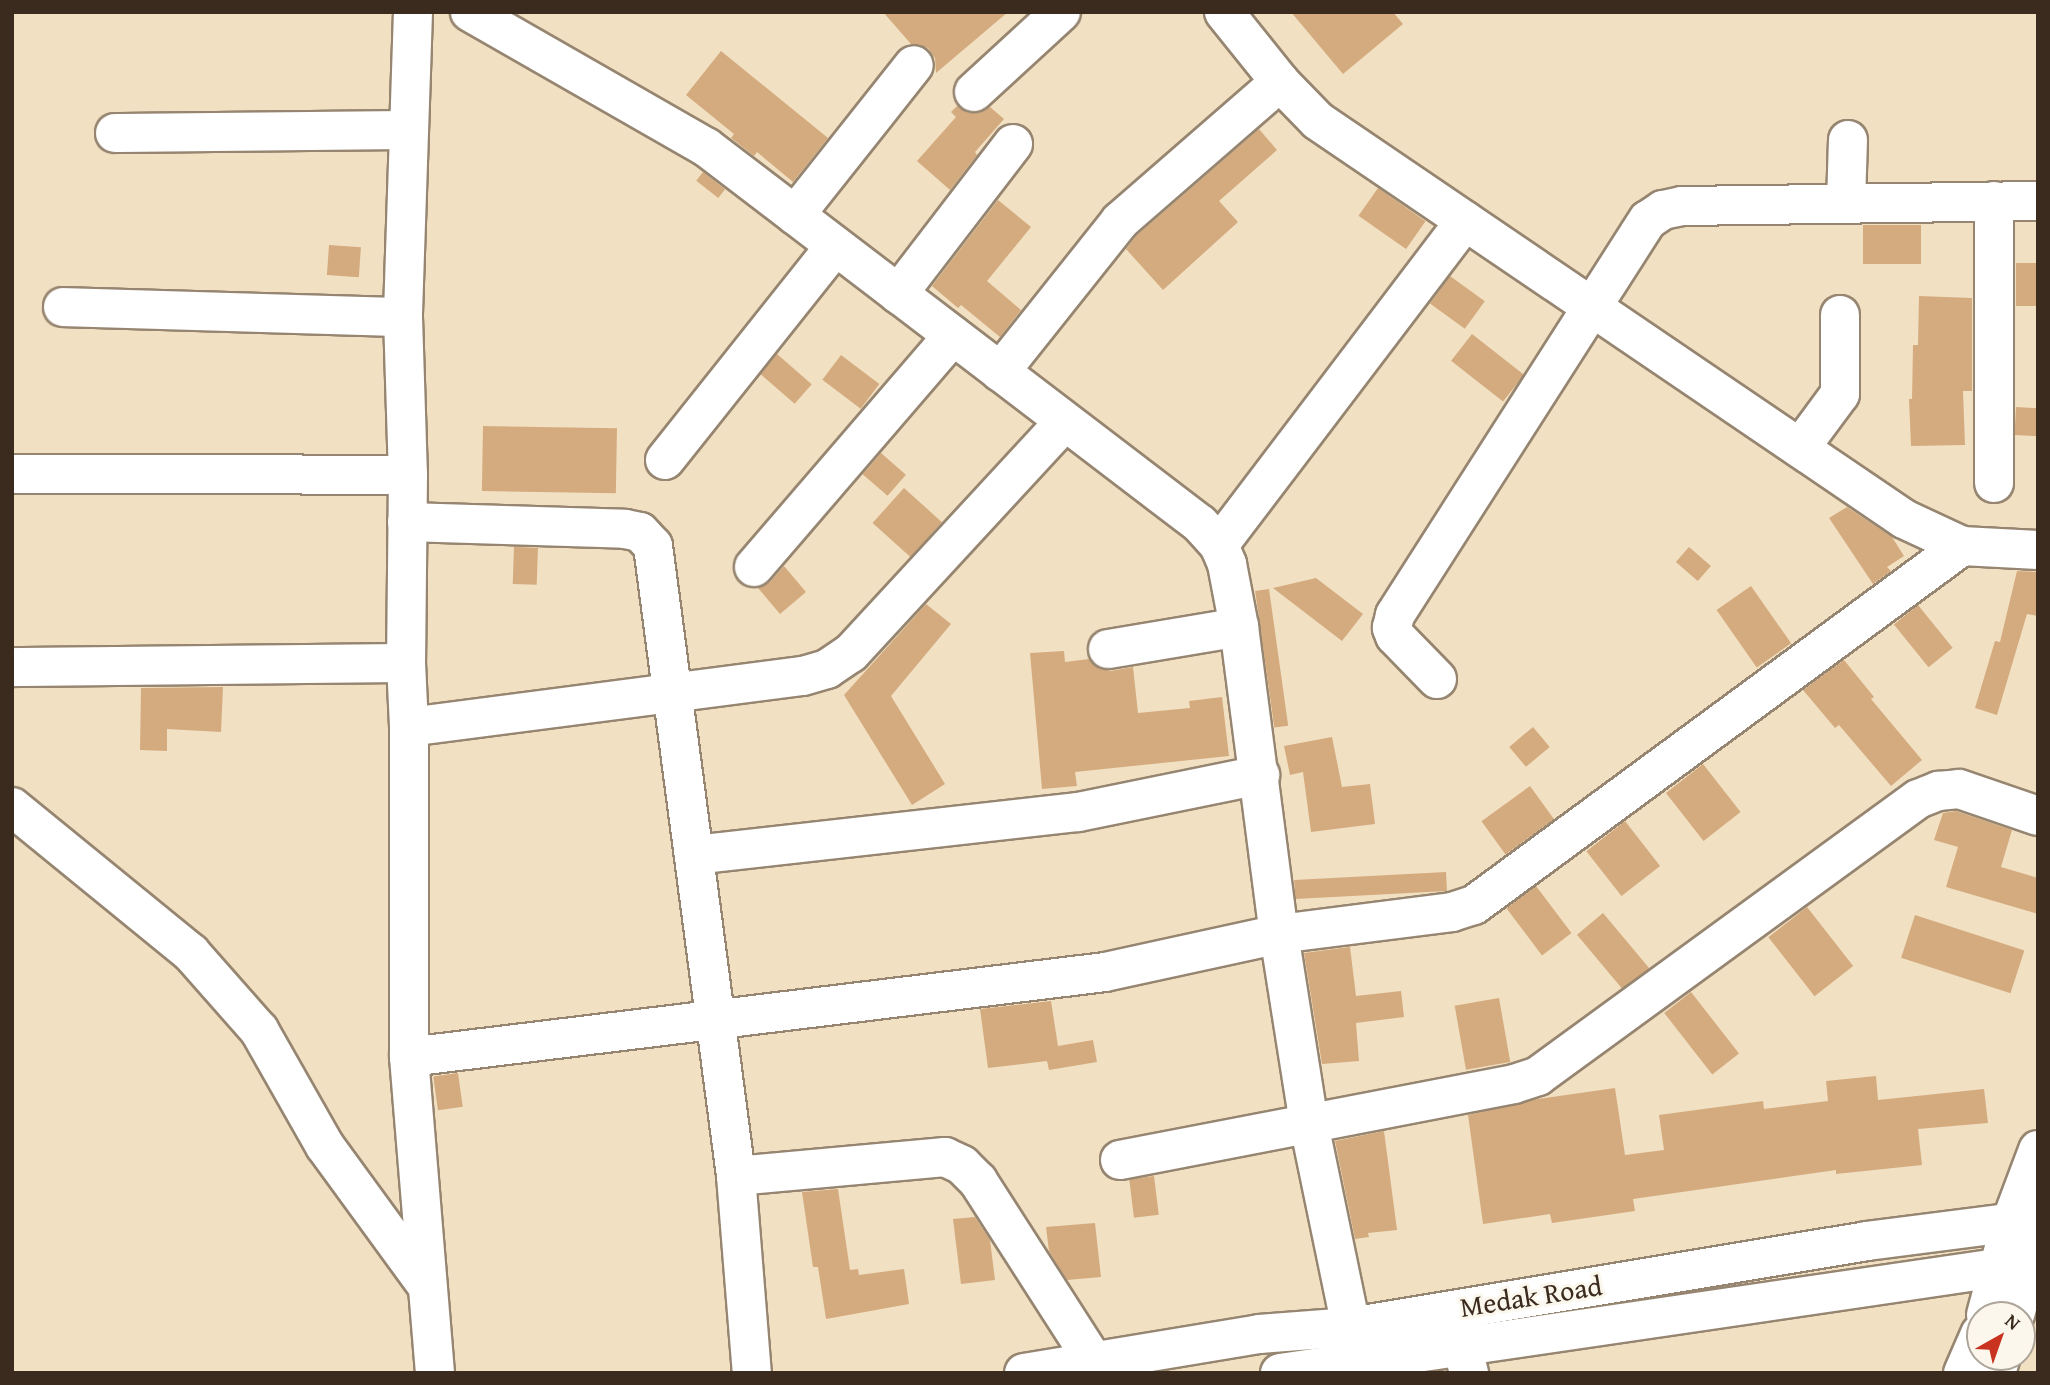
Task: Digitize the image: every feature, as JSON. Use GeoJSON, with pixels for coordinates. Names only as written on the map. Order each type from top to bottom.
{"type":"FeatureCollection","features":[{"type":"Feature","properties":{"kind":"street"},"geometry":{"type":"LineString","coordinates":[[413,12],[403,317],[408,475],[406,663],[409,726],[409,1057],[435,1373]]}},
{"type":"Feature","properties":{"kind":"street"},"geometry":{"type":"LineString","coordinates":[[471,12],[690,137],[1200,524],[1219,545],[1227,564],[1239,626],[1261,775],[1279,934],[1309,1124],[1351,1327]]}},
{"type":"Feature","properties":{"kind":"street"},"geometry":{"type":"LineString","coordinates":[[974,92],[1061,12]]}},
{"type":"Feature","properties":{"kind":"street"},"geometry":{"type":"LineString","coordinates":[[1224,12],[1280,82],[1318,121],[1904,519],[1962,546],[2038,550]]}},
{"type":"Feature","properties":{"kind":"street"},"geometry":{"type":"LineString","coordinates":[[795,215],[914,65]]}},
{"type":"Feature","properties":{"kind":"street"},"geometry":{"type":"LineString","coordinates":[[1000,372],[1120,221],[1280,82]]}},
{"type":"Feature","properties":{"kind":"street"},"geometry":{"type":"LineString","coordinates":[[115,133],[409,130]]}},
{"type":"Feature","properties":{"kind":"street"},"geometry":{"type":"LineString","coordinates":[[1846,203],[1848,140]]}},
{"type":"Feature","properties":{"kind":"street"},"geometry":{"type":"LineString","coordinates":[[898,294],[1013,144]]}},
{"type":"Feature","properties":{"kind":"street"},"geometry":{"type":"LineString","coordinates":[[1994,201],[1994,483]]}},
{"type":"Feature","properties":{"kind":"street"},"geometry":{"type":"LineString","coordinates":[[1437,679],[1395,636],[1392,628],[1395,615],[1648,220],[1664,209],[1682,206],[2038,201]]}},
{"type":"Feature","properties":{"kind":"street"},"geometry":{"type":"LineString","coordinates":[[1219,545],[1465,221]]}},
{"type":"Feature","properties":{"kind":"street"},"geometry":{"type":"LineString","coordinates":[[665,460],[835,246]]}},
{"type":"Feature","properties":{"kind":"street"},"geometry":{"type":"LineString","coordinates":[[64,307],[403,317]]}},
{"type":"Feature","properties":{"kind":"street"},"geometry":{"type":"LineString","coordinates":[[1800,448],[1840,394],[1840,315]]}},
{"type":"Feature","properties":{"kind":"street"},"geometry":{"type":"LineString","coordinates":[[754,567],[953,336]]}},
{"type":"Feature","properties":{"kind":"street"},"geometry":{"type":"LineString","coordinates":[[409,726],[803,676],[827,668],[851,653],[1064,422]]}},
{"type":"Feature","properties":{"kind":"street"},"geometry":{"type":"LineString","coordinates":[[12,474],[408,475]]}},
{"type":"Feature","properties":{"kind":"street"},"geometry":{"type":"LineString","coordinates":[[407,522],[625,528],[640,532],[653,546],[736,1176],[752,1373]]}},
{"type":"Feature","properties":{"kind":"street"},"geometry":{"type":"LineString","coordinates":[[409,1057],[715,1017],[1105,972],[1279,934],[1452,912],[1474,905],[1962,546]]}},
{"type":"Feature","properties":{"kind":"street"},"geometry":{"type":"LineString","coordinates":[[1108,649],[1239,626]]}},
{"type":"Feature","properties":{"kind":"street"},"geometry":{"type":"LineString","coordinates":[[12,667],[406,663]]}},
{"type":"Feature","properties":{"kind":"street"},"geometry":{"type":"LineString","coordinates":[[694,855],[1078,812],[1261,775]]}},
{"type":"Feature","properties":{"kind":"street"},"geometry":{"type":"LineString","coordinates":[[1120,1160],[1514,1084],[1538,1076],[1918,799],[1938,791],[1959,789],[2038,816]]}},
{"type":"Feature","properties":{"kind":"street"},"geometry":{"type":"LineString","coordinates":[[12,807],[191,953],[259,1030],[325,1146],[427,1286]]}},
{"type":"Feature","properties":{"kind":"street"},"geometry":{"type":"LineString","coordinates":[[2017,1301],[2038,1150]]}},
{"type":"Feature","properties":{"kind":"street"},"geometry":{"type":"LineString","coordinates":[[736,1176],[944,1157],[962,1165],[978,1181],[1094,1362]]}},
{"type":"Feature","properties":{"kind":"street","name":"Medak Road"},"geometry":{"type":"LineString","coordinates":[[1024,1373],[1094,1362],[1142,1363],[1259,1334],[1351,1327],[1867,1241],[2025,1245]]}},
{"type":"Feature","properties":{"kind":"street"},"geometry":{"type":"LineString","coordinates":[[1994,1301],[2025,1245]]}},
{"type":"Feature","properties":{"kind":"street"},"geometry":{"type":"LineString","coordinates":[[1280,1373],[1466,1359],[2025,1245]]}},
{"type":"Feature","properties":{"kind":"building"},"geometry":{"type":"Polygon","coordinates":[[[883,12],[1008,12],[936,73],[935,58],[928,48],[911,44],[883,12]]]}},
{"type":"Feature","properties":{"kind":"building"},"geometry":{"type":"Polygon","coordinates":[[[1291,12],[1393,12],[1403,24],[1343,74],[1291,12]]]}},
{"type":"Feature","properties":{"kind":"building"},"geometry":{"type":"Polygon","coordinates":[[[721,51],[828,138],[793,182],[757,152],[754,156],[731,138],[734,134],[686,95],[721,51]]]}},
{"type":"Feature","properties":{"kind":"building"},"geometry":{"type":"Polygon","coordinates":[[[957,106],[968,113],[979,113],[990,107],[1004,119],[975,152],[977,155],[950,190],[917,161],[956,117],[951,112],[957,106]]]}},
{"type":"Feature","properties":{"kind":"building"},"geometry":{"type":"Polygon","coordinates":[[[1259,129],[1277,150],[1219,201],[1238,222],[1163,290],[1126,249],[1136,236],[1259,129]]]}},
{"type":"Feature","properties":{"kind":"building"},"geometry":{"type":"Polygon","coordinates":[[[703,172],[725,189],[718,198],[696,181],[703,172]]]}},
{"type":"Feature","properties":{"kind":"building"},"geometry":{"type":"Polygon","coordinates":[[[1378,188],[1426,221],[1406,249],[1358,216],[1378,188]]]}},
{"type":"Feature","properties":{"kind":"building"},"geometry":{"type":"Polygon","coordinates":[[[998,200],[1031,227],[987,281],[1021,310],[1000,337],[961,305],[958,308],[932,286],[998,200]]]}},
{"type":"Feature","properties":{"kind":"building"},"geometry":{"type":"Polygon","coordinates":[[[1863,225],[1921,225],[1921,264],[1863,264],[1863,225]]]}},
{"type":"Feature","properties":{"kind":"building"},"geometry":{"type":"Polygon","coordinates":[[[329,245],[361,247],[359,277],[327,275],[329,245]]]}},
{"type":"Feature","properties":{"kind":"building"},"geometry":{"type":"Polygon","coordinates":[[[2016,263],[2038,263],[2038,306],[2016,306],[2016,263]]]}},
{"type":"Feature","properties":{"kind":"building"},"geometry":{"type":"Polygon","coordinates":[[[1450,276],[1485,301],[1465,329],[1430,304],[1450,276]]]}},
{"type":"Feature","properties":{"kind":"building"},"geometry":{"type":"Polygon","coordinates":[[[1919,296],[1972,298],[1972,391],[1963,391],[1965,445],[1911,446],[1909,399],[1912,399],[1913,345],[1918,345],[1919,296]]]}},
{"type":"Feature","properties":{"kind":"building"},"geometry":{"type":"Polygon","coordinates":[[[1472,334],[1524,375],[1503,401],[1451,361],[1472,334]]]}},
{"type":"Feature","properties":{"kind":"building"},"geometry":{"type":"Polygon","coordinates":[[[777,354],[812,384],[795,404],[760,374],[777,354]]]}},
{"type":"Feature","properties":{"kind":"building"},"geometry":{"type":"Polygon","coordinates":[[[841,355],[879,384],[861,409],[822,380],[841,355]]]}},
{"type":"Feature","properties":{"kind":"building"},"geometry":{"type":"Polygon","coordinates":[[[2016,407],[2038,408],[2037,436],[2015,435],[2016,407]]]}},
{"type":"Feature","properties":{"kind":"building"},"geometry":{"type":"Polygon","coordinates":[[[483,426],[617,428],[616,493],[482,491],[483,426]]]}},
{"type":"Feature","properties":{"kind":"building"},"geometry":{"type":"Polygon","coordinates":[[[881,453],[906,475],[888,496],[863,474],[881,453]]]}},
{"type":"Feature","properties":{"kind":"building"},"geometry":{"type":"Polygon","coordinates":[[[904,488],[942,522],[910,557],[873,523],[904,488]]]}},
{"type":"Feature","properties":{"kind":"building"},"geometry":{"type":"Polygon","coordinates":[[[1847,507],[1892,537],[1904,556],[1887,567],[1891,571],[1873,584],[1829,518],[1847,507]]]}},
{"type":"Feature","properties":{"kind":"building"},"geometry":{"type":"Polygon","coordinates":[[[514,547],[538,548],[537,585],[513,584],[514,547]]]}},
{"type":"Feature","properties":{"kind":"building"},"geometry":{"type":"Polygon","coordinates":[[[1689,547],[1711,566],[1698,581],[1676,562],[1689,547]]]}},
{"type":"Feature","properties":{"kind":"building"},"geometry":{"type":"Polygon","coordinates":[[[784,566],[806,592],[780,614],[758,588],[770,582],[784,566]]]}},
{"type":"Feature","properties":{"kind":"building"},"geometry":{"type":"Polygon","coordinates":[[[2017,571],[2038,572],[2038,616],[2027,614],[1997,715],[1975,708],[1995,641],[2000,642],[2017,571]]]}},
{"type":"Feature","properties":{"kind":"building"},"geometry":{"type":"Polygon","coordinates":[[[1316,578],[1363,614],[1342,641],[1273,588],[1316,578]]]}},
{"type":"Feature","properties":{"kind":"building"},"geometry":{"type":"Polygon","coordinates":[[[1751,586],[1791,643],[1757,667],[1717,610],[1751,586]]]}},
{"type":"Feature","properties":{"kind":"building"},"geometry":{"type":"Polygon","coordinates":[[[1269,589],[1288,726],[1274,728],[1255,591],[1269,589]]]}},
{"type":"Feature","properties":{"kind":"building"},"geometry":{"type":"Polygon","coordinates":[[[926,604],[951,624],[891,696],[945,784],[912,805],[844,695],[926,604]]]}},
{"type":"Feature","properties":{"kind":"building"},"geometry":{"type":"Polygon","coordinates":[[[1918,605],[1953,648],[1929,667],[1894,625],[1918,605]]]}},
{"type":"Feature","properties":{"kind":"building"},"geometry":{"type":"Polygon","coordinates":[[[1064,651],[1065,662],[1089,659],[1100,669],[1111,671],[1133,667],[1138,713],[1190,708],[1189,701],[1222,697],[1229,756],[1075,772],[1077,786],[1042,789],[1030,653],[1064,651]]]}},
{"type":"Feature","properties":{"kind":"building"},"geometry":{"type":"Polygon","coordinates":[[[1844,660],[1874,697],[1871,699],[1922,760],[1891,786],[1839,725],[1835,728],[1803,690],[1844,660]]]}},
{"type":"Feature","properties":{"kind":"building"},"geometry":{"type":"Polygon","coordinates":[[[223,687],[221,732],[167,729],[167,751],[140,750],[141,688],[223,687]]]}},
{"type":"Feature","properties":{"kind":"building"},"geometry":{"type":"Polygon","coordinates":[[[1533,727],[1550,747],[1526,767],[1509,747],[1533,727]]]}},
{"type":"Feature","properties":{"kind":"building"},"geometry":{"type":"Polygon","coordinates":[[[1332,737],[1342,787],[1370,784],[1375,824],[1311,832],[1303,772],[1290,775],[1284,746],[1332,737]]]}},
{"type":"Feature","properties":{"kind":"building"},"geometry":{"type":"Polygon","coordinates":[[[1703,764],[1741,812],[1704,841],[1666,793],[1703,764]]]}},
{"type":"Feature","properties":{"kind":"building"},"geometry":{"type":"Polygon","coordinates":[[[1530,786],[1554,819],[1506,854],[1481,821],[1530,786]]]}},
{"type":"Feature","properties":{"kind":"building"},"geometry":{"type":"Polygon","coordinates":[[[1956,811],[2012,830],[2001,867],[2038,878],[2038,914],[1946,887],[1958,847],[1934,840],[1943,813],[1956,811]]]}},
{"type":"Feature","properties":{"kind":"building"},"geometry":{"type":"Polygon","coordinates":[[[1625,821],[1660,866],[1621,896],[1586,851],[1625,821]]]}},
{"type":"Feature","properties":{"kind":"building"},"geometry":{"type":"Polygon","coordinates":[[[1446,872],[1447,891],[1295,899],[1294,880],[1446,872]]]}},
{"type":"Feature","properties":{"kind":"building"},"geometry":{"type":"Polygon","coordinates":[[[1536,886],[1572,933],[1542,955],[1506,908],[1536,886]]]}},
{"type":"Feature","properties":{"kind":"building"},"geometry":{"type":"Polygon","coordinates":[[[1807,907],[1853,966],[1815,996],[1768,937],[1807,907]]]}},
{"type":"Feature","properties":{"kind":"building"},"geometry":{"type":"Polygon","coordinates":[[[1603,913],[1649,968],[1623,990],[1577,935],[1603,913]]]}},
{"type":"Feature","properties":{"kind":"building"},"geometry":{"type":"Polygon","coordinates":[[[1915,915],[2024,951],[2010,993],[1901,958],[1915,915]]]}},
{"type":"Feature","properties":{"kind":"building"},"geometry":{"type":"Polygon","coordinates":[[[1350,947],[1356,996],[1401,991],[1404,1017],[1356,1023],[1359,1061],[1322,1064],[1304,953],[1350,947]]]}},
{"type":"Feature","properties":{"kind":"building"},"geometry":{"type":"Polygon","coordinates":[[[1691,992],[1739,1053],[1712,1074],[1664,1013],[1691,992]]]}},
{"type":"Feature","properties":{"kind":"building"},"geometry":{"type":"Polygon","coordinates":[[[1499,998],[1510,1062],[1466,1070],[1455,1006],[1499,998]]]}},
{"type":"Feature","properties":{"kind":"building"},"geometry":{"type":"Polygon","coordinates":[[[1051,1001],[1058,1046],[1093,1040],[1097,1062],[1049,1070],[1047,1061],[988,1068],[980,1009],[1051,1001]]]}},
{"type":"Feature","properties":{"kind":"building"},"geometry":{"type":"Polygon","coordinates":[[[458,1073],[463,1107],[438,1110],[433,1076],[458,1073]]]}},
{"type":"Feature","properties":{"kind":"building"},"geometry":{"type":"Polygon","coordinates":[[[1876,1076],[1878,1100],[1984,1089],[1988,1123],[1918,1129],[1922,1165],[1836,1174],[1836,1170],[1633,1199],[1635,1211],[1552,1223],[1550,1214],[1483,1224],[1468,1115],[1538,1099],[1615,1088],[1625,1155],[1664,1150],[1659,1115],[1763,1101],[1764,1109],[1828,1101],[1826,1081],[1876,1076]]]}},
{"type":"Feature","properties":{"kind":"building"},"geometry":{"type":"Polygon","coordinates":[[[1384,1131],[1397,1230],[1368,1233],[1369,1237],[1355,1239],[1335,1141],[1384,1131]]]}},
{"type":"Feature","properties":{"kind":"building"},"geometry":{"type":"Polygon","coordinates":[[[1154,1176],[1159,1215],[1134,1218],[1129,1179],[1154,1176]]]}},
{"type":"Feature","properties":{"kind":"building"},"geometry":{"type":"Polygon","coordinates":[[[838,1189],[850,1270],[858,1269],[859,1275],[904,1269],[909,1304],[826,1319],[818,1267],[813,1267],[802,1192],[838,1189]]]}},
{"type":"Feature","properties":{"kind":"building"},"geometry":{"type":"Polygon","coordinates":[[[975,1217],[990,1240],[995,1280],[961,1284],[953,1219],[975,1217]]]}},
{"type":"Feature","properties":{"kind":"building"},"geometry":{"type":"Polygon","coordinates":[[[1095,1223],[1101,1277],[1067,1280],[1049,1251],[1046,1227],[1095,1223]]]}}]}
